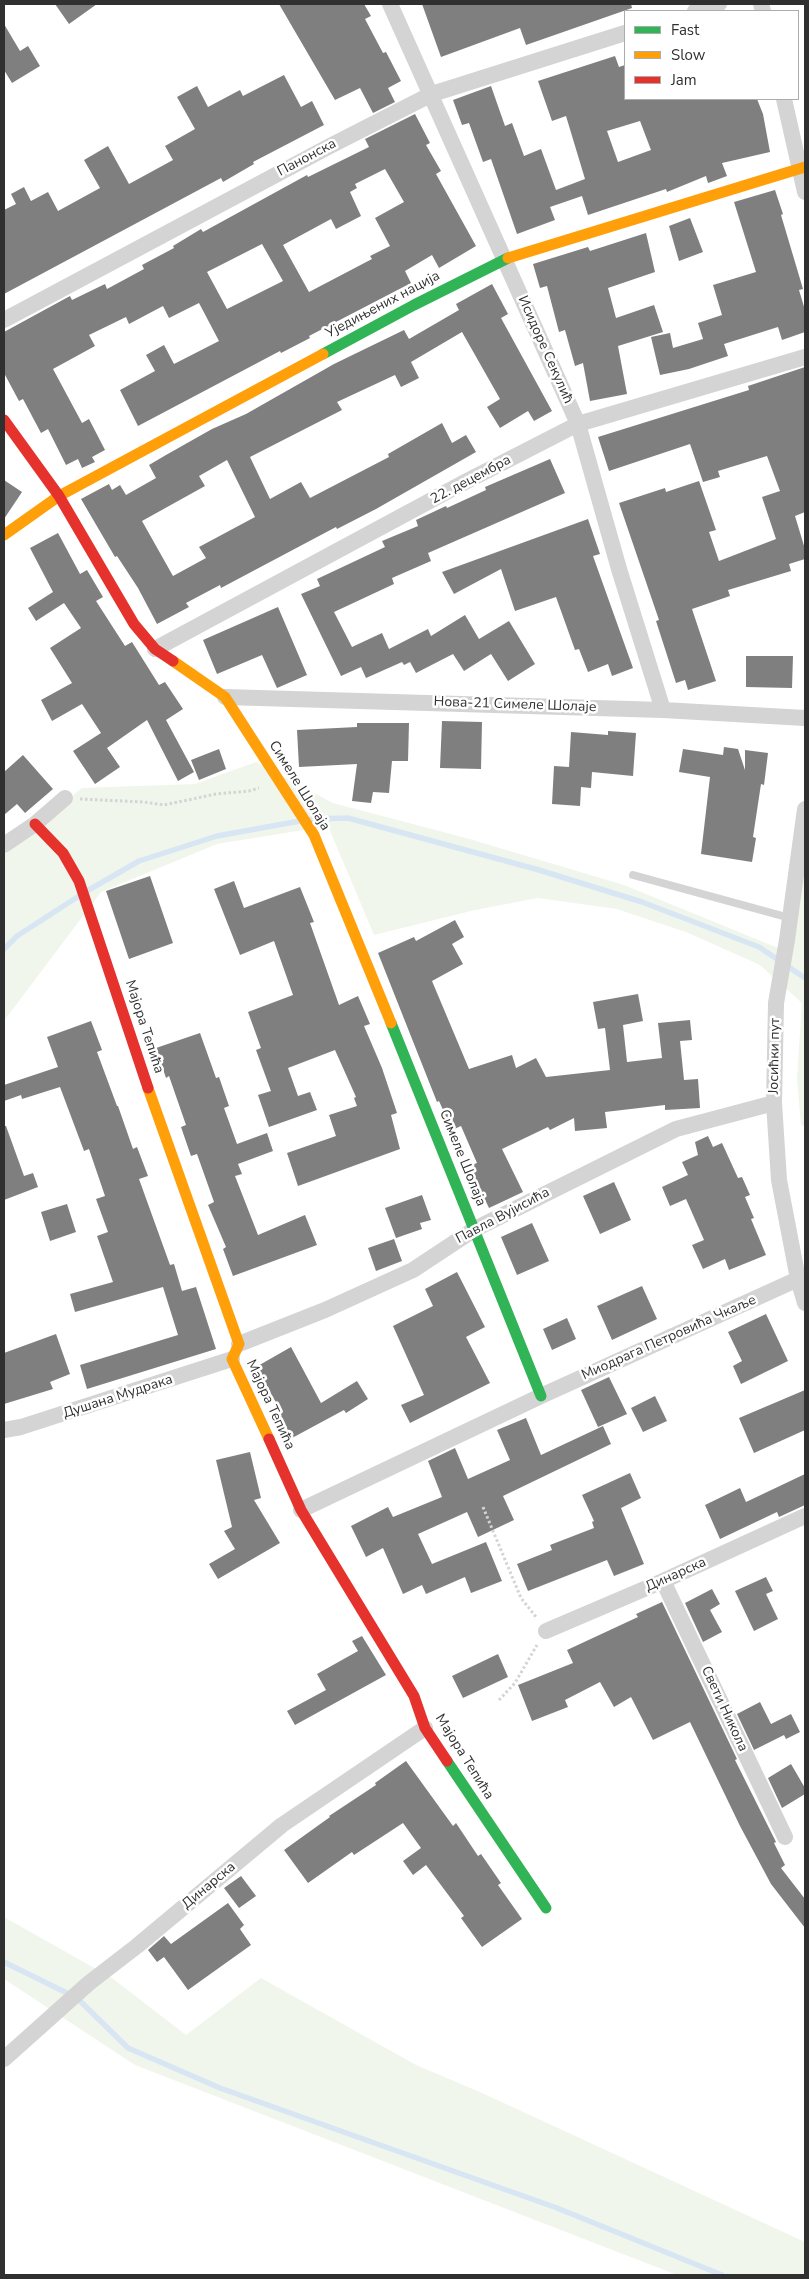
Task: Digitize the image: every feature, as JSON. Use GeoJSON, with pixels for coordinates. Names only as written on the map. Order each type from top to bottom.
{"type":"FeatureCollection","features":[{"type":"Feature","properties":{"kind":"street","name":"Исидоре Секулић"},"geometry":{"type":"LineString","coordinates":[[390,4],[432,94],[578,424],[619,569],[663,710]]}},
{"type":"Feature","properties":{"kind":"street"},"geometry":{"type":"LineString","coordinates":[[698,10],[719,4]]}},
{"type":"Feature","properties":{"kind":"street","name":"Панонска"},"geometry":{"type":"LineString","coordinates":[[4,320],[330,146],[432,94],[624,33]]}},
{"type":"Feature","properties":{"kind":"street"},"geometry":{"type":"LineString","coordinates":[[784,100],[803,168],[805,192]]}},
{"type":"Feature","properties":{"kind":"street","name":"Уједињених нација"},"geometry":{"type":"LineString","coordinates":[[4,534],[59,496],[414,305],[505,260],[803,168]]}},
{"type":"Feature","properties":{"kind":"street","name":"22. децембра"},"geometry":{"type":"LineString","coordinates":[[155,649],[465,482],[578,424],[805,357]]}},
{"type":"Feature","properties":{"kind":"street","name":"Симеле Шолаја"},"geometry":{"type":"LineString","coordinates":[[4,420],[59,496],[134,624],[155,649],[225,697],[314,835],[475,1229]]}},
{"type":"Feature","properties":{"kind":"street","name":"Нова-21 Симеле Шолаје"},"geometry":{"type":"LineString","coordinates":[[225,697],[663,710],[805,718]]}},
{"type":"Feature","properties":{"kind":"street"},"geometry":{"type":"LineString","coordinates":[[4,845],[35,824],[65,798]]}},
{"type":"Feature","properties":{"kind":"street","name":"Јосићки пут"},"geometry":{"type":"LineString","coordinates":[[805,809],[776,1003],[774,1103],[779,1180],[798,1279],[805,1302]]}},
{"type":"Feature","properties":{"kind":"street","name":"Мајора Тепића"},"geometry":{"type":"LineString","coordinates":[[35,824],[63,853],[80,881],[235,1352],[301,1510],[414,1696],[425,1728],[546,1908]]}},
{"type":"Feature","properties":{"kind":"street","name":"Павла Вујисића"},"geometry":{"type":"LineString","coordinates":[[235,1352],[413,1270],[475,1229],[676,1129],[774,1103]]}},
{"type":"Feature","properties":{"kind":"street"},"geometry":{"type":"LineString","coordinates":[[475,1229],[541,1396]]}},
{"type":"Feature","properties":{"kind":"street","name":"Миодрага Петровића Чкаље"},"geometry":{"type":"LineString","coordinates":[[301,1510],[541,1396],[798,1279]]}},
{"type":"Feature","properties":{"kind":"street","name":"Душана Мудрака"},"geometry":{"type":"LineString","coordinates":[[4,1430],[22,1427],[235,1352]]}},
{"type":"Feature","properties":{"kind":"street","name":"Динарска"},"geometry":{"type":"LineString","coordinates":[[546,1631],[663,1581],[805,1516]]}},
{"type":"Feature","properties":{"kind":"street","name":"Свети Никола"},"geometry":{"type":"LineString","coordinates":[[663,1581],[785,1836]]}},
{"type":"Feature","properties":{"kind":"street","name":"Динарска"},"geometry":{"type":"LineString","coordinates":[[4,2059],[88,1983],[137,1946],[282,1825],[425,1728]]}},
{"type":"Feature","properties":{"kind":"lane"},"geometry":{"type":"LineString","coordinates":[[633,875],[790,918]]}},
{"type":"Feature","properties":{"kind":"path"},"geometry":{"type":"LineString","coordinates":[[65,798],[144,802],[164,805],[216,794],[249,791],[262,786],[268,762]]}},
{"type":"Feature","properties":{"kind":"path"},"geometry":{"type":"LineString","coordinates":[[482,1507],[521,1598],[546,1631],[515,1683],[499,1700]]}},
{"type":"Feature","properties":{"kind":"shaded area"},"geometry":{"type":"Polygon","coordinates":[[[256,762],[333,803],[466,838],[624,885],[783,950],[795,867],[805,873],[805,1125],[801,1126],[797,1078],[802,1003],[760,965],[686,932],[617,909],[538,898],[475,910],[374,935],[328,826],[217,844],[101,892],[4,1021],[4,853],[82,788],[195,784],[256,762]]]}},
{"type":"Feature","properties":{"kind":"shaded area"},"geometry":{"type":"Polygon","coordinates":[[[4,1917],[112,1978],[186,2035],[261,1978],[416,2065],[480,2092],[805,2242],[805,2275],[677,2275],[135,2065],[4,1979],[4,1917]]]}},
{"type":"Feature","properties":{"kind":"building"},"geometry":{"type":"Polygon","coordinates":[[[55,4],[97,4],[69,24],[55,4]]]}},
{"type":"Feature","properties":{"kind":"building"},"geometry":{"type":"Polygon","coordinates":[[[279,4],[364,4],[371,16],[365,19],[383,53],[386,52],[401,81],[388,88],[395,102],[373,113],[360,88],[335,100],[279,4]]]}},
{"type":"Feature","properties":{"kind":"building"},"geometry":{"type":"Polygon","coordinates":[[[422,4],[631,4],[632,8],[526,45],[520,28],[441,57],[422,4]]]}},
{"type":"Feature","properties":{"kind":"building"},"geometry":{"type":"Polygon","coordinates":[[[4,24],[20,51],[28,46],[40,66],[12,83],[4,70],[4,24]]]}},
{"type":"Feature","properties":{"kind":"building"},"geometry":{"type":"Polygon","coordinates":[[[615,56],[619,67],[624,65],[624,100],[757,100],[763,114],[770,152],[722,163],[727,176],[711,182],[708,183],[706,176],[667,192],[666,189],[588,215],[582,196],[550,207],[555,220],[517,234],[491,159],[483,162],[469,123],[462,125],[453,100],[491,86],[505,126],[512,123],[524,156],[541,149],[556,190],[585,179],[566,116],[552,121],[538,81],[615,56]],[[640,121],[607,131],[618,162],[651,150],[640,121]]]}},
{"type":"Feature","properties":{"kind":"building"},"geometry":{"type":"Polygon","coordinates":[[[284,75],[301,107],[312,101],[324,125],[253,162],[254,164],[223,182],[221,178],[4,294],[4,210],[16,204],[11,194],[24,187],[31,201],[48,192],[58,211],[100,188],[84,160],[108,146],[129,184],[173,160],[165,146],[195,129],[177,97],[197,86],[208,107],[240,90],[243,96],[284,75]]]}},
{"type":"Feature","properties":{"kind":"building"},"geometry":{"type":"Polygon","coordinates":[[[415,114],[430,143],[426,145],[441,171],[436,174],[476,246],[439,268],[432,255],[405,271],[411,283],[309,336],[310,338],[281,353],[280,351],[138,426],[120,390],[155,371],[146,355],[164,345],[174,364],[219,341],[199,303],[169,318],[163,306],[129,324],[126,317],[89,335],[95,346],[53,369],[82,423],[89,419],[105,450],[92,457],[95,462],[82,468],[78,459],[66,465],[48,429],[41,433],[23,399],[19,401],[4,373],[4,332],[70,296],[72,300],[105,284],[107,289],[144,269],[142,265],[174,248],[173,246],[201,229],[203,232],[307,175],[308,177],[369,147],[365,139],[415,114]],[[385,169],[355,184],[357,188],[350,192],[361,216],[336,229],[331,219],[283,245],[309,292],[372,259],[370,256],[390,246],[375,218],[404,202],[385,169]],[[262,244],[207,272],[227,309],[283,281],[262,244]]]}},
{"type":"Feature","properties":{"kind":"building"},"geometry":{"type":"Polygon","coordinates":[[[775,190],[803,289],[799,290],[805,310],[805,332],[782,340],[778,327],[724,344],[728,356],[689,369],[660,375],[651,337],[670,333],[673,348],[703,339],[698,323],[722,315],[713,285],[756,272],[734,202],[775,190]]]}},
{"type":"Feature","properties":{"kind":"building"},"geometry":{"type":"Polygon","coordinates":[[[690,218],[703,252],[679,261],[669,226],[690,218]]]}},
{"type":"Feature","properties":{"kind":"building"},"geometry":{"type":"Polygon","coordinates":[[[646,233],[655,272],[608,288],[616,318],[654,305],[663,332],[618,346],[627,394],[590,401],[583,363],[575,366],[565,330],[559,332],[547,286],[540,288],[533,264],[588,247],[590,251],[646,233]]]}},
{"type":"Feature","properties":{"kind":"building"},"geometry":{"type":"Polygon","coordinates":[[[492,284],[508,314],[501,318],[552,411],[534,421],[528,411],[500,428],[487,407],[500,399],[462,332],[411,362],[419,378],[401,387],[395,375],[337,402],[342,410],[250,457],[270,499],[301,482],[310,498],[389,457],[388,454],[442,423],[452,443],[466,435],[476,452],[376,509],[337,529],[336,527],[221,588],[220,585],[186,603],[189,607],[157,624],[138,588],[117,556],[115,557],[81,499],[109,484],[112,490],[120,485],[126,495],[156,478],[149,465],[166,455],[212,429],[246,414],[334,364],[404,330],[409,339],[459,310],[456,304],[492,284]],[[227,460],[199,476],[205,486],[142,521],[173,576],[206,558],[199,547],[255,517],[227,460]]]}},
{"type":"Feature","properties":{"kind":"building"},"geometry":{"type":"Polygon","coordinates":[[[805,367],[805,512],[795,516],[805,549],[805,559],[789,564],[791,571],[728,590],[730,596],[692,609],[716,681],[688,690],[685,680],[676,683],[656,621],[659,620],[619,503],[665,488],[666,492],[699,481],[716,530],[709,532],[719,561],[776,539],[762,497],[780,491],[767,456],[718,471],[720,477],[703,482],[690,444],[609,471],[598,437],[749,390],[748,386],[805,367]]]}},
{"type":"Feature","properties":{"kind":"building"},"geometry":{"type":"Polygon","coordinates":[[[550,459],[565,493],[428,553],[431,561],[392,578],[394,584],[334,612],[352,647],[382,633],[389,649],[428,629],[431,636],[465,615],[479,639],[509,621],[535,664],[508,681],[491,654],[464,671],[453,654],[416,673],[410,662],[404,665],[402,662],[366,678],[361,667],[341,676],[301,594],[320,586],[317,579],[385,547],[382,541],[418,526],[416,520],[446,506],[447,508],[486,490],[485,487],[550,459]]]}},
{"type":"Feature","properties":{"kind":"building"},"geometry":{"type":"Polygon","coordinates":[[[4,480],[22,492],[4,519],[4,480]]]}},
{"type":"Feature","properties":{"kind":"building"},"geometry":{"type":"Polygon","coordinates":[[[588,519],[600,554],[593,556],[633,668],[612,676],[608,664],[588,672],[579,649],[575,650],[556,597],[515,611],[501,569],[454,594],[442,572],[588,519]]]}},
{"type":"Feature","properties":{"kind":"building"},"geometry":{"type":"Polygon","coordinates":[[[58,533],[80,574],[87,570],[103,597],[96,601],[125,646],[132,642],[159,685],[165,682],[183,709],[166,720],[194,772],[178,781],[147,720],[107,748],[120,767],[95,784],[73,751],[101,733],[82,704],[52,721],[41,700],[72,683],[50,648],[81,628],[64,603],[36,621],[28,608],[53,592],[30,548],[58,533]]]}},
{"type":"Feature","properties":{"kind":"building"},"geometry":{"type":"Polygon","coordinates":[[[278,607],[307,675],[277,688],[262,655],[217,674],[203,640],[278,607]]]}},
{"type":"Feature","properties":{"kind":"building"},"geometry":{"type":"Polygon","coordinates":[[[746,656],[793,656],[792,688],[746,687],[746,656]]]}},
{"type":"Feature","properties":{"kind":"building"},"geometry":{"type":"Polygon","coordinates":[[[442,721],[482,722],[481,769],[440,768],[442,721]]]}},
{"type":"Feature","properties":{"kind":"building"},"geometry":{"type":"Polygon","coordinates":[[[357,723],[409,723],[408,761],[392,761],[389,793],[373,792],[371,803],[352,801],[357,764],[299,767],[297,730],[357,727],[357,723]]]}},
{"type":"Feature","properties":{"kind":"building"},"geometry":{"type":"Polygon","coordinates":[[[608,731],[636,733],[633,776],[592,772],[591,788],[581,787],[580,806],[552,804],[554,766],[569,767],[571,732],[608,735],[608,731]]]}},
{"type":"Feature","properties":{"kind":"building"},"geometry":{"type":"Polygon","coordinates":[[[724,747],[738,749],[745,770],[745,750],[768,753],[764,785],[761,784],[753,837],[756,838],[752,862],[701,854],[710,777],[679,772],[683,749],[723,755],[724,747]]]}},
{"type":"Feature","properties":{"kind":"building"},"geometry":{"type":"Polygon","coordinates":[[[219,749],[226,769],[199,780],[191,760],[219,749]]]}},
{"type":"Feature","properties":{"kind":"building"},"geometry":{"type":"Polygon","coordinates":[[[23,755],[53,789],[25,813],[17,804],[4,815],[4,772],[23,755]]]}},
{"type":"Feature","properties":{"kind":"building"},"geometry":{"type":"Polygon","coordinates":[[[150,876],[173,943],[129,959],[106,891],[150,876]]]}},
{"type":"Feature","properties":{"kind":"building"},"geometry":{"type":"Polygon","coordinates":[[[234,881],[244,908],[300,887],[314,922],[310,923],[339,1005],[358,996],[370,1024],[364,1026],[382,1068],[397,1113],[391,1115],[400,1149],[298,1186],[287,1153],[336,1136],[329,1115],[357,1106],[354,1098],[356,1097],[335,1050],[288,1068],[298,1096],[310,1092],[317,1110],[269,1127],[258,1095],[271,1091],[256,1050],[261,1048],[248,1012],[293,995],[274,941],[240,955],[214,889],[234,881]]]}},
{"type":"Feature","properties":{"kind":"building"},"geometry":{"type":"Polygon","coordinates":[[[455,920],[464,937],[452,944],[463,964],[432,981],[469,1069],[512,1055],[516,1068],[536,1058],[546,1077],[610,1070],[605,1028],[598,1029],[593,1002],[638,994],[643,1021],[623,1025],[627,1062],[662,1058],[658,1023],[690,1020],[692,1040],[680,1041],[684,1080],[698,1079],[700,1108],[665,1110],[665,1105],[605,1112],[607,1128],[575,1131],[574,1118],[550,1130],[548,1127],[502,1149],[523,1192],[489,1208],[469,1166],[477,1163],[461,1126],[452,1130],[439,1101],[437,1102],[378,953],[414,937],[416,941],[455,920]]]}},
{"type":"Feature","properties":{"kind":"building"},"geometry":{"type":"Polygon","coordinates":[[[91,1021],[102,1050],[97,1052],[133,1149],[137,1147],[148,1176],[139,1179],[170,1265],[174,1264],[182,1291],[196,1287],[216,1349],[87,1389],[80,1365],[178,1335],[163,1287],[75,1312],[70,1294],[113,1282],[97,1236],[108,1232],[96,1199],[105,1196],[89,1149],[84,1151],[60,1087],[22,1099],[21,1095],[4,1101],[4,1085],[58,1067],[47,1037],[91,1021]]]}},
{"type":"Feature","properties":{"kind":"building"},"geometry":{"type":"Polygon","coordinates":[[[200,1033],[216,1078],[219,1077],[229,1106],[224,1108],[237,1144],[267,1133],[273,1151],[238,1164],[242,1174],[235,1176],[258,1235],[305,1215],[317,1245],[233,1276],[223,1249],[226,1247],[208,1205],[214,1202],[197,1154],[191,1156],[181,1127],[186,1125],[169,1076],[166,1078],[156,1048],[200,1033]]]}},
{"type":"Feature","properties":{"kind":"building"},"geometry":{"type":"Polygon","coordinates":[[[4,1126],[6,1126],[24,1176],[33,1173],[38,1187],[4,1200],[4,1126]]]}},
{"type":"Feature","properties":{"kind":"building"},"geometry":{"type":"Polygon","coordinates":[[[708,1136],[713,1147],[722,1143],[738,1178],[742,1177],[750,1195],[745,1197],[754,1218],[751,1219],[766,1255],[729,1270],[725,1259],[703,1269],[692,1245],[704,1240],[686,1199],[670,1206],[662,1187],[688,1175],[682,1162],[698,1155],[695,1142],[708,1136]]]}},
{"type":"Feature","properties":{"kind":"building"},"geometry":{"type":"Polygon","coordinates":[[[614,1182],[631,1220],[600,1234],[583,1196],[614,1182]]]}},
{"type":"Feature","properties":{"kind":"building"},"geometry":{"type":"Polygon","coordinates":[[[422,1195],[431,1220],[420,1223],[422,1229],[396,1238],[385,1208],[422,1195]]]}},
{"type":"Feature","properties":{"kind":"building"},"geometry":{"type":"Polygon","coordinates":[[[67,1204],[76,1232],[50,1241],[41,1212],[67,1204]]]}},
{"type":"Feature","properties":{"kind":"building"},"geometry":{"type":"Polygon","coordinates":[[[532,1223],[549,1261],[517,1275],[501,1237],[532,1223]]]}},
{"type":"Feature","properties":{"kind":"building"},"geometry":{"type":"Polygon","coordinates":[[[394,1239],[402,1261],[376,1271],[368,1248],[394,1239]]]}},
{"type":"Feature","properties":{"kind":"building"},"geometry":{"type":"Polygon","coordinates":[[[457,1272],[485,1327],[466,1337],[490,1383],[410,1423],[401,1405],[424,1395],[393,1326],[433,1306],[425,1289],[457,1272]]]}},
{"type":"Feature","properties":{"kind":"building"},"geometry":{"type":"Polygon","coordinates":[[[642,1286],[657,1319],[612,1340],[597,1306],[642,1286]]]}},
{"type":"Feature","properties":{"kind":"building"},"geometry":{"type":"Polygon","coordinates":[[[766,1314],[788,1361],[741,1384],[733,1366],[742,1361],[728,1332],[766,1314]]]}},
{"type":"Feature","properties":{"kind":"building"},"geometry":{"type":"Polygon","coordinates":[[[567,1318],[576,1339],[552,1350],[543,1329],[567,1318]]]}},
{"type":"Feature","properties":{"kind":"building"},"geometry":{"type":"Polygon","coordinates":[[[56,1334],[70,1374],[50,1382],[53,1389],[4,1404],[4,1353],[56,1334]]]}},
{"type":"Feature","properties":{"kind":"building"},"geometry":{"type":"Polygon","coordinates":[[[291,1347],[321,1403],[357,1381],[368,1399],[346,1413],[344,1410],[292,1438],[275,1407],[278,1406],[256,1367],[291,1347]]]}},
{"type":"Feature","properties":{"kind":"building"},"geometry":{"type":"Polygon","coordinates":[[[609,1377],[627,1414],[598,1427],[581,1390],[609,1377]]]}},
{"type":"Feature","properties":{"kind":"building"},"geometry":{"type":"Polygon","coordinates":[[[805,1390],[805,1430],[754,1453],[739,1418],[805,1390]]]}},
{"type":"Feature","properties":{"kind":"building"},"geometry":{"type":"Polygon","coordinates":[[[655,1396],[667,1421],[643,1432],[631,1408],[655,1396]]]}},
{"type":"Feature","properties":{"kind":"building"},"geometry":{"type":"Polygon","coordinates":[[[526,1418],[541,1455],[603,1426],[611,1444],[503,1496],[514,1520],[478,1537],[467,1512],[418,1534],[432,1564],[486,1542],[502,1581],[471,1593],[465,1577],[426,1594],[422,1585],[403,1594],[383,1548],[366,1557],[351,1526],[388,1507],[393,1517],[442,1497],[428,1461],[455,1448],[468,1479],[510,1460],[497,1430],[526,1418]]]}},
{"type":"Feature","properties":{"kind":"building"},"geometry":{"type":"Polygon","coordinates":[[[250,1452],[261,1498],[254,1500],[280,1543],[218,1579],[209,1564],[235,1549],[224,1531],[232,1527],[216,1460],[250,1452]]]}},
{"type":"Feature","properties":{"kind":"building"},"geometry":{"type":"Polygon","coordinates":[[[630,1473],[641,1498],[621,1508],[644,1564],[614,1576],[607,1560],[528,1591],[517,1564],[552,1550],[550,1545],[594,1528],[592,1522],[594,1521],[582,1495],[630,1473]]]}},
{"type":"Feature","properties":{"kind":"building"},"geometry":{"type":"Polygon","coordinates":[[[805,1474],[805,1505],[779,1517],[777,1512],[720,1539],[705,1505],[740,1488],[746,1502],[805,1474]]]}},
{"type":"Feature","properties":{"kind":"building"},"geometry":{"type":"Polygon","coordinates":[[[766,1577],[773,1591],[766,1594],[778,1619],[754,1631],[735,1591],[766,1577]]]}},
{"type":"Feature","properties":{"kind":"building"},"geometry":{"type":"Polygon","coordinates":[[[712,1589],[720,1604],[710,1610],[722,1632],[703,1642],[685,1603],[712,1589]]]}},
{"type":"Feature","properties":{"kind":"building"},"geometry":{"type":"Polygon","coordinates":[[[662,1602],[737,1759],[735,1760],[776,1842],[774,1843],[785,1865],[781,1868],[805,1899],[805,1928],[771,1884],[740,1826],[690,1722],[653,1740],[631,1697],[614,1707],[600,1682],[565,1700],[568,1707],[532,1721],[518,1685],[573,1663],[567,1650],[638,1617],[636,1614],[662,1602]]]}},
{"type":"Feature","properties":{"kind":"building"},"geometry":{"type":"Polygon","coordinates":[[[362,1636],[386,1675],[295,1725],[287,1711],[326,1690],[317,1674],[358,1651],[352,1641],[362,1636]]]}},
{"type":"Feature","properties":{"kind":"building"},"geometry":{"type":"Polygon","coordinates":[[[498,1654],[508,1677],[463,1698],[452,1676],[498,1654]]]}},
{"type":"Feature","properties":{"kind":"building"},"geometry":{"type":"Polygon","coordinates":[[[760,1702],[771,1724],[791,1714],[800,1732],[786,1739],[784,1735],[754,1750],[737,1714],[760,1702]]]}},
{"type":"Feature","properties":{"kind":"building"},"geometry":{"type":"Polygon","coordinates":[[[406,1761],[453,1826],[456,1823],[478,1856],[481,1854],[501,1883],[498,1885],[522,1919],[482,1947],[461,1918],[464,1916],[426,1865],[413,1875],[403,1861],[421,1848],[403,1823],[354,1855],[352,1852],[308,1883],[284,1850],[329,1816],[376,1785],[375,1783],[406,1761]]]}},
{"type":"Feature","properties":{"kind":"building"},"geometry":{"type":"Polygon","coordinates":[[[791,1764],[805,1788],[805,1794],[782,1808],[768,1778],[791,1764]]]}},
{"type":"Feature","properties":{"kind":"building"},"geometry":{"type":"Polygon","coordinates":[[[241,1876],[256,1896],[239,1908],[224,1888],[241,1876]]]}},
{"type":"Feature","properties":{"kind":"building"},"geometry":{"type":"Polygon","coordinates":[[[228,1903],[244,1925],[240,1929],[251,1945],[188,1990],[164,1957],[157,1962],[148,1950],[164,1936],[171,1944],[228,1903]]]}},
{"type":"Feature","properties":{"kind":"waterway"},"geometry":{"type":"LineString","coordinates":[[311,819],[348,818],[539,870],[642,902],[759,947],[805,978]]}},
{"type":"Feature","properties":{"kind":"waterway"},"geometry":{"type":"LineString","coordinates":[[87,891],[139,861],[217,836],[300,821]]}},
{"type":"Feature","properties":{"kind":"waterway"},"geometry":{"type":"LineString","coordinates":[[4,949],[17,936],[79,896]]}},
{"type":"Feature","properties":{"kind":"waterway"},"geometry":{"type":"LineString","coordinates":[[4,1962],[77,1998],[128,2048],[220,2088],[557,2208],[722,2275]]}},
{"type":"Feature","properties":{"kind":"traffic: fast"},"geometry":{"type":"LineString","coordinates":[[323,354],[414,305],[508,258]]}},
{"type":"Feature","properties":{"kind":"traffic: fast"},"geometry":{"type":"LineString","coordinates":[[391,1023],[541,1396]]}},
{"type":"Feature","properties":{"kind":"traffic: fast"},"geometry":{"type":"LineString","coordinates":[[447,1761],[546,1908]]}},
{"type":"Feature","properties":{"kind":"traffic: slow"},"geometry":{"type":"LineString","coordinates":[[508,258],[805,167]]}},
{"type":"Feature","properties":{"kind":"traffic: slow"},"geometry":{"type":"LineString","coordinates":[[4,535],[59,496],[323,354]]}},
{"type":"Feature","properties":{"kind":"traffic: slow"},"geometry":{"type":"LineString","coordinates":[[173,661],[225,697],[314,835],[391,1023]]}},
{"type":"Feature","properties":{"kind":"traffic: slow"},"geometry":{"type":"LineString","coordinates":[[148,1088],[239,1344],[232,1359],[269,1439]]}},
{"type":"Feature","properties":{"kind":"traffic: jam"},"geometry":{"type":"LineString","coordinates":[[4,420],[59,496],[134,624],[155,649],[173,661]]}},
{"type":"Feature","properties":{"kind":"traffic: jam"},"geometry":{"type":"LineString","coordinates":[[35,824],[63,853],[79,881],[148,1088]]}},
{"type":"Feature","properties":{"kind":"traffic: jam"},"geometry":{"type":"LineString","coordinates":[[269,1439],[301,1510],[414,1696],[425,1728],[447,1761]]}}]}
